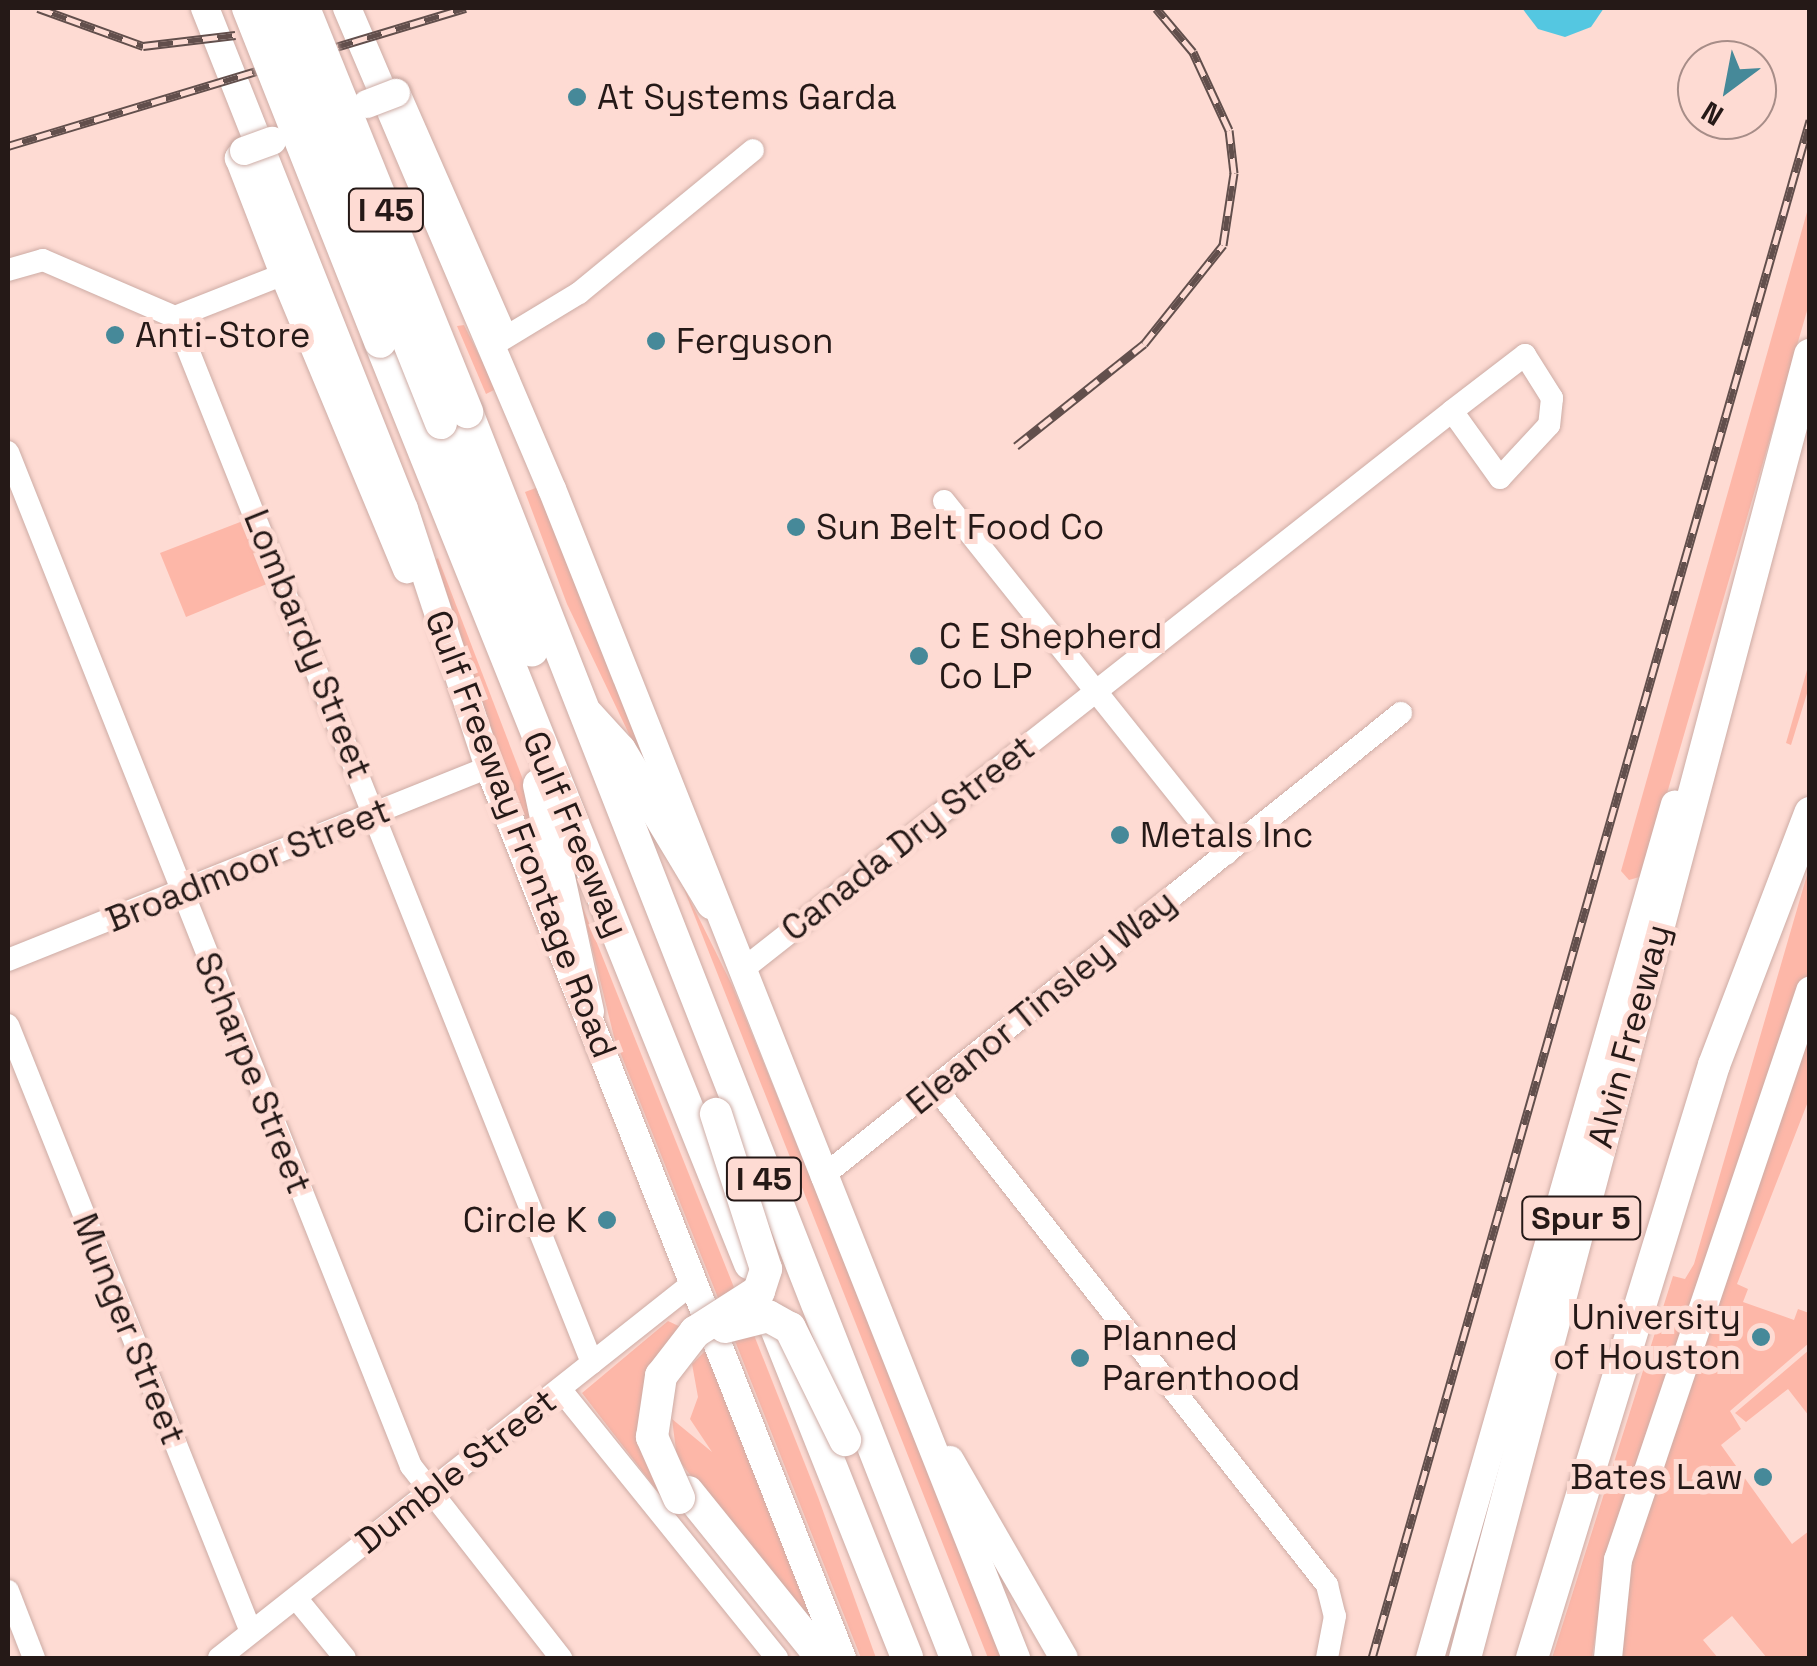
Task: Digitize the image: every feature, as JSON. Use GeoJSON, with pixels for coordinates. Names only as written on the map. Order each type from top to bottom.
{"type":"FeatureCollection","features":[{"type":"Feature","properties":{"kind":"highway","name":"Gulf Freeway"},"geometry":{"type":"LineString","coordinates":[[248,8],[572,699],[956,1658]]}},
{"type":"Feature","properties":{"kind":"highway","name":"Gulf Freeway"},"geometry":{"type":"LineString","coordinates":[[275,8],[934,1658]]}},
{"type":"Feature","properties":{"kind":"highway","name":"Gulf Freeway"},"geometry":{"type":"LineString","coordinates":[[304,8],[441,422],[540,750],[900,1649]]}},
{"type":"Feature","properties":{"kind":"highway","name":"Spur 5"},"geometry":{"type":"LineString","coordinates":[[1722,667],[1810,355]]}},
{"type":"Feature","properties":{"kind":"highway","name":"Alvin Freeway"},"geometry":{"type":"LineString","coordinates":[[1465,1658],[1722,667]]}},
{"type":"Feature","properties":{"kind":"highway"},"geometry":{"type":"LineString","coordinates":[[572,699],[620,750],[712,903]]}},
{"type":"Feature","properties":{"kind":"highway"},"geometry":{"type":"LineString","coordinates":[[540,750],[539,788],[588,1012]]}},
{"type":"Feature","properties":{"kind":"highway","name":"Spur 5"},"geometry":{"type":"LineString","coordinates":[[1532,1658],[1714,1065],[1810,814]]}},
{"type":"Feature","properties":{"kind":"highway"},"geometry":{"type":"LineString","coordinates":[[716,1114],[766,1269],[759,1291],[695,1332],[661,1376],[652,1437],[684,1495],[803,1658]]}},
{"type":"Feature","properties":{"kind":"highway"},"geometry":{"type":"LineString","coordinates":[[822,1658],[684,1495],[665,1449],[666,1400],[681,1363],[739,1320],[768,1316],[790,1328],[845,1440]]}},
{"type":"Feature","properties":{"kind":"main road","name":"Gulf Freeway Frontage Road"},"geometry":{"type":"LineString","coordinates":[[205,8],[404,509],[488,767],[842,1658]]}},
{"type":"Feature","properties":{"kind":"main road"},"geometry":{"type":"LineString","coordinates":[[346,8],[532,440],[712,903],[1016,1658]]}},
{"type":"Feature","properties":{"kind":"main road"},"geometry":{"type":"LineString","coordinates":[[457,678],[284,274],[239,158],[244,151],[396,92],[504,339],[532,440]]}},
{"type":"Feature","properties":{"kind":"main road","name":"Spur 5"},"geometry":{"type":"LineString","coordinates":[[1430,1658],[1709,683],[1722,667]]}},
{"type":"Feature","properties":{"kind":"main road"},"geometry":{"type":"LineString","coordinates":[[1608,1658],[1618,1560],[1810,991]]}},
{"type":"Feature","properties":{"kind":"main road"},"geometry":{"type":"LineString","coordinates":[[902,1373],[1064,1658]]}},
{"type":"Feature","properties":{"kind":"street"},"geometry":{"type":"LineString","coordinates":[[504,339],[579,293],[752,150]]}},
{"type":"Feature","properties":{"kind":"street"},"geometry":{"type":"LineString","coordinates":[[8,270],[43,260],[175,317],[284,274]]}},
{"type":"Feature","properties":{"kind":"street","name":"Lombardy Street"},"geometry":{"type":"LineString","coordinates":[[175,317],[592,1363]]}},
{"type":"Feature","properties":{"kind":"street","name":"Canada Dry Street"},"geometry":{"type":"LineString","coordinates":[[742,970],[1096,690],[1452,412],[1525,355],[1552,398],[1550,426],[1500,478],[1452,412]]}},
{"type":"Feature","properties":{"kind":"street","name":"Scharpe Street"},"geometry":{"type":"LineString","coordinates":[[8,452],[180,893],[428,1493],[561,1658]]}},
{"type":"Feature","properties":{"kind":"street"},"geometry":{"type":"LineString","coordinates":[[944,501],[1226,854]]}},
{"type":"Feature","properties":{"kind":"street","name":"Eleanor Tinsley Way"},"geometry":{"type":"LineString","coordinates":[[822,1177],[1401,714]]}},
{"type":"Feature","properties":{"kind":"street","name":"Broadmoor Street"},"geometry":{"type":"LineString","coordinates":[[8,960],[488,767]]}},
{"type":"Feature","properties":{"kind":"street","name":"Munger Street"},"geometry":{"type":"LineString","coordinates":[[8,1026],[252,1632]]}},
{"type":"Feature","properties":{"kind":"street"},"geometry":{"type":"LineString","coordinates":[[936,1086],[1328,1585],[1335,1616],[1327,1658]]}},
{"type":"Feature","properties":{"kind":"street","name":"Dumble Street"},"geometry":{"type":"LineString","coordinates":[[219,1658],[693,1283]]}},
{"type":"Feature","properties":{"kind":"street"},"geometry":{"type":"LineString","coordinates":[[560,1389],[777,1658]]}},
{"type":"Feature","properties":{"kind":"street"},"geometry":{"type":"LineString","coordinates":[[8,1591],[34,1658]]}},
{"type":"Feature","properties":{"kind":"street"},"geometry":{"type":"LineString","coordinates":[[296,1598],[344,1658]]}},
{"type":"Feature","properties":{"kind":"shaded area"},"geometry":{"type":"Polygon","coordinates":[[[1809,205],[1809,304],[1643,876],[1629,880],[1621,871],[1809,205]]]}},
{"type":"Feature","properties":{"kind":"shaded area"},"geometry":{"type":"Polygon","coordinates":[[[464,325],[496,389],[486,394],[457,326],[464,325]]]}},
{"type":"Feature","properties":{"kind":"shaded area"},"geometry":{"type":"Polygon","coordinates":[[[541,486],[670,820],[567,604],[525,492],[541,486]]]}},
{"type":"Feature","properties":{"kind":"shaded area"},"geometry":{"type":"Polygon","coordinates":[[[248,519],[274,581],[186,617],[160,553],[248,519]]]}},
{"type":"Feature","properties":{"kind":"shaded area"},"geometry":{"type":"Polygon","coordinates":[[[438,558],[525,785],[538,849],[432,563],[438,558]]]}},
{"type":"Feature","properties":{"kind":"shaded area"},"geometry":{"type":"Polygon","coordinates":[[[1809,663],[1809,687],[1791,745],[1786,743],[1809,663]]]}},
{"type":"Feature","properties":{"kind":"shaded area"},"geometry":{"type":"Polygon","coordinates":[[[1809,868],[1809,975],[1605,1569],[1592,1658],[1552,1658],[1673,1276],[1685,1279],[1694,1264],[1809,868]]]}},
{"type":"Feature","properties":{"kind":"shaded area"},"geometry":{"type":"Polygon","coordinates":[[[682,884],[732,985],[1006,1658],[988,1658],[682,884]]]}},
{"type":"Feature","properties":{"kind":"shaded area"},"geometry":{"type":"Polygon","coordinates":[[[581,903],[739,1300],[722,1308],[614,1037],[581,903]]]}},
{"type":"Feature","properties":{"kind":"shaded area","name":"University of Houston"},"geometry":{"type":"Polygon","coordinates":[[[1809,1028],[1809,1099],[1737,1284],[1748,1289],[1743,1302],[1794,1320],[1798,1309],[1809,1313],[1809,1343],[1730,1411],[1741,1429],[1721,1445],[1792,1544],[1809,1531],[1809,1658],[1767,1658],[1732,1616],[1703,1640],[1718,1658],[1617,1658],[1628,1557],[1809,1028]]]}},
{"type":"Feature","properties":{"kind":"shaded area"},"geometry":{"type":"Polygon","coordinates":[[[668,1321],[687,1330],[662,1361],[670,1507],[582,1393],[668,1321]]]}},
{"type":"Feature","properties":{"kind":"shaded area"},"geometry":{"type":"Polygon","coordinates":[[[750,1325],[876,1658],[861,1658],[731,1331],[750,1325]]]}},
{"type":"Feature","properties":{"kind":"shaded area"},"geometry":{"type":"Polygon","coordinates":[[[707,1349],[833,1658],[677,1458],[672,1419],[712,1452],[690,1419],[698,1397],[692,1364],[707,1349]]]}},
{"type":"Feature","properties":{"kind":"shaded area"},"geometry":{"type":"Polygon","coordinates":[[[1809,1350],[1809,1416],[1788,1389],[1746,1422],[1735,1413],[1809,1350]]]}},
{"type":"Feature","properties":{"kind":"water"},"geometry":{"type":"Polygon","coordinates":[[[1522,8],[1604,8],[1591,27],[1565,37],[1538,29],[1522,8]]]}},
{"type":"Feature","properties":{"kind":"railway"},"geometry":{"type":"LineString","coordinates":[[38,8],[143,46],[235,35]]}},
{"type":"Feature","properties":{"kind":"railway"},"geometry":{"type":"LineString","coordinates":[[8,146],[466,8]]}},
{"type":"Feature","properties":{"kind":"railway"},"geometry":{"type":"LineString","coordinates":[[1016,446],[1144,344],[1223,245],[1234,173],[1229,130],[1193,52],[1156,8]]}},
{"type":"Feature","properties":{"kind":"railway"},"geometry":{"type":"LineString","coordinates":[[1372,1658],[1810,120]]}},
{"type":"Feature","properties":{"kind":"place","name":"At Systems Garda"},"geometry":{"type":"Point","coordinates":[577,97]}},
{"type":"Feature","properties":{"kind":"place","name":"Anti-Store"},"geometry":{"type":"Point","coordinates":[115,335]}},
{"type":"Feature","properties":{"kind":"place","name":"Ferguson"},"geometry":{"type":"Point","coordinates":[656,341]}},
{"type":"Feature","properties":{"kind":"place","name":"Sun Belt Food Co"},"geometry":{"type":"Point","coordinates":[796,527]}},
{"type":"Feature","properties":{"kind":"place","name":"C E Shepherd Co LP"},"geometry":{"type":"Point","coordinates":[919,656]}},
{"type":"Feature","properties":{"kind":"place","name":"Metals Inc"},"geometry":{"type":"Point","coordinates":[1120,835]}},
{"type":"Feature","properties":{"kind":"place","name":"Circle K"},"geometry":{"type":"Point","coordinates":[607,1220]}},
{"type":"Feature","properties":{"kind":"place","name":"University of Houston"},"geometry":{"type":"Point","coordinates":[1761,1337]}},
{"type":"Feature","properties":{"kind":"place","name":"Planned Parenthood"},"geometry":{"type":"Point","coordinates":[1080,1358]}},
{"type":"Feature","properties":{"kind":"place","name":"Bates Law"},"geometry":{"type":"Point","coordinates":[1763,1477]}}]}
